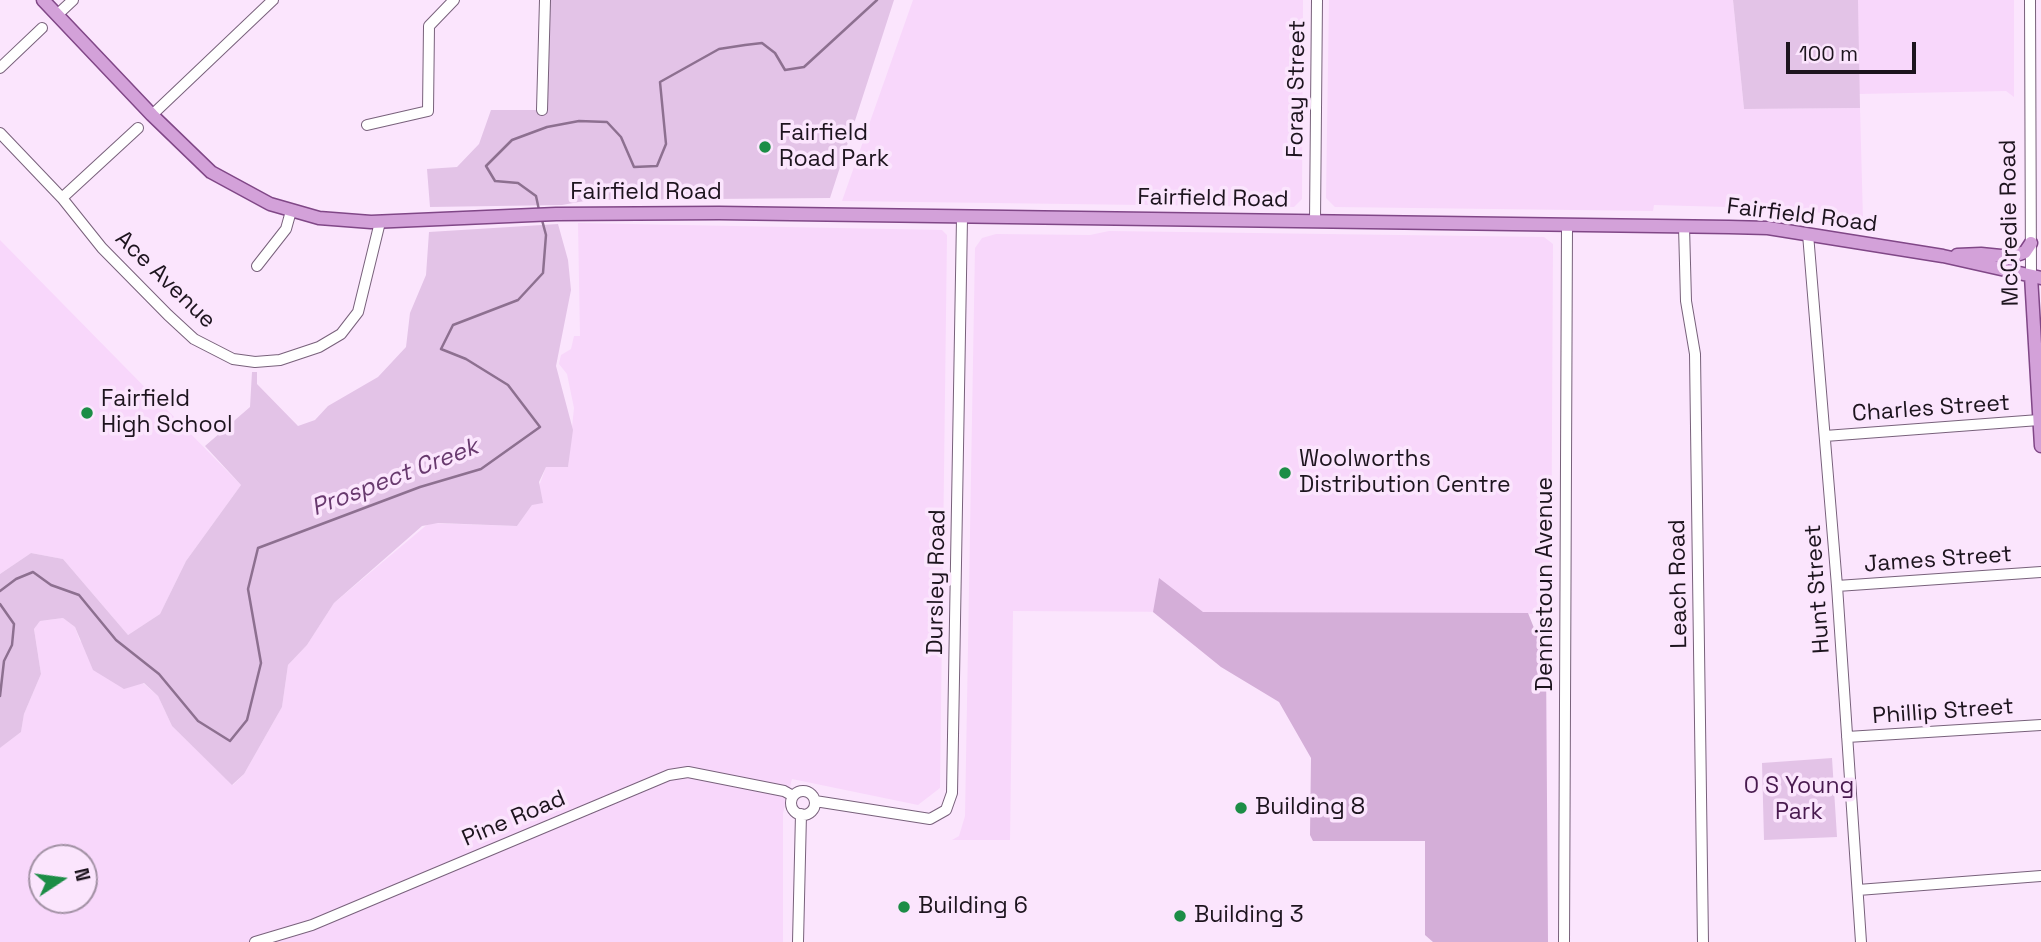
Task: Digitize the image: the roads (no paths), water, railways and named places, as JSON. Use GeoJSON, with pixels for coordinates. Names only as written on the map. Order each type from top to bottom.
{"type":"FeatureCollection","features":[{"type":"Feature","properties":{"kind":"main road","name":"Fairfield Road"},"geometry":{"type":"LineString","coordinates":[[43,0],[199,162],[225,181],[261,200],[291,211],[337,220],[380,222],[556,214],[1768,228],[1942,256],[2036,277]]}},
{"type":"Feature","properties":{"kind":"main road"},"geometry":{"type":"LineString","coordinates":[[1942,256],[1982,254],[2011,257],[2025,252],[2031,243]]}},
{"type":"Feature","properties":{"kind":"main road","name":"McCredie Road"},"geometry":{"type":"LineString","coordinates":[[2036,277],[2041,446]]}},
{"type":"Feature","properties":{"kind":"street"},"geometry":{"type":"LineString","coordinates":[[57,15],[72,0]]}},
{"type":"Feature","properties":{"kind":"street"},"geometry":{"type":"LineString","coordinates":[[152,115],[273,0]]}},
{"type":"Feature","properties":{"kind":"street"},"geometry":{"type":"LineString","coordinates":[[367,125],[428,111],[429,26],[454,0]]}},
{"type":"Feature","properties":{"kind":"street"},"geometry":{"type":"LineString","coordinates":[[542,110],[545,0]]}},
{"type":"Feature","properties":{"kind":"street","name":"Foray Street"},"geometry":{"type":"LineString","coordinates":[[1315,221],[1317,0]]}},
{"type":"Feature","properties":{"kind":"street","name":"McCredie Road"},"geometry":{"type":"LineString","coordinates":[[2030,0],[2031,243],[2036,277]]}},
{"type":"Feature","properties":{"kind":"street"},"geometry":{"type":"LineString","coordinates":[[0,68],[43,28]]}},
{"type":"Feature","properties":{"kind":"street"},"geometry":{"type":"LineString","coordinates":[[62,198],[138,128]]}},
{"type":"Feature","properties":{"kind":"street","name":"Ace Avenue"},"geometry":{"type":"LineString","coordinates":[[0,133],[62,198],[102,248],[194,339],[223,356],[249,361],[280,360],[333,340],[348,327],[362,299],[380,222]]}},
{"type":"Feature","properties":{"kind":"street"},"geometry":{"type":"LineString","coordinates":[[257,266],[286,229],[291,211]]}},
{"type":"Feature","properties":{"kind":"street","name":"Dursley Road"},"geometry":{"type":"LineString","coordinates":[[815,801],[930,819],[946,810],[952,793],[962,218]]}},
{"type":"Feature","properties":{"kind":"street","name":"Dennistoun Avenue"},"geometry":{"type":"LineString","coordinates":[[1564,942],[1567,225]]}},
{"type":"Feature","properties":{"kind":"street","name":"Leach Road"},"geometry":{"type":"LineString","coordinates":[[1684,226],[1686,301],[1695,354],[1703,942]]}},
{"type":"Feature","properties":{"kind":"street","name":"Hunt Street"},"geometry":{"type":"LineString","coordinates":[[1808,234],[1837,586],[1861,942]]}},
{"type":"Feature","properties":{"kind":"street","name":"Charles Street"},"geometry":{"type":"LineString","coordinates":[[1825,436],[2039,419]]}},
{"type":"Feature","properties":{"kind":"street","name":"James Street"},"geometry":{"type":"LineString","coordinates":[[1837,586],[2041,572]]}},
{"type":"Feature","properties":{"kind":"street","name":"Phillip Street"},"geometry":{"type":"LineString","coordinates":[[1847,737],[2041,725]]}},
{"type":"Feature","properties":{"kind":"street","name":"Pine Road"},"geometry":{"type":"LineString","coordinates":[[255,942],[286,938],[669,775],[688,772],[785,791],[793,796]]}},
{"type":"Feature","properties":{"kind":"street"},"geometry":{"type":"LineString","coordinates":[[806,791],[815,801],[811,811],[801,814],[792,807],[793,796],[806,791]]}},
{"type":"Feature","properties":{"kind":"street"},"geometry":{"type":"LineString","coordinates":[[798,942],[801,814]]}},
{"type":"Feature","properties":{"kind":"street"},"geometry":{"type":"LineString","coordinates":[[1858,890],[2041,876]]}},
{"type":"Feature","properties":{"kind":"waterway","name":"Prospect Creek"},"geometry":{"type":"LineString","coordinates":[[539,210],[536,196],[518,183],[495,181],[486,166],[512,140],[547,127],[579,121],[607,122],[621,137],[634,167],[657,166],[666,144],[660,82],[719,49],[762,43],[775,53],[785,70],[804,67],[877,0]]}},
{"type":"Feature","properties":{"kind":"waterway","name":"Prospect Creek"},"geometry":{"type":"LineString","coordinates":[[0,591],[16,579],[33,572],[51,585],[79,595],[116,640],[159,674],[198,721],[230,741],[247,720],[261,663],[248,589],[258,548],[420,487],[481,469],[540,427],[508,385],[466,359],[441,349],[453,325],[518,300],[543,273],[546,235],[542,220]]}},
{"type":"Feature","properties":{"kind":"waterway","name":"Prospect Creek"},"geometry":{"type":"LineString","coordinates":[[0,604],[14,624],[12,645],[4,661],[0,696]]}},
{"type":"Feature","properties":{"kind":"place","name":"Fairfield Road Park"},"geometry":{"type":"Point","coordinates":[765,147]}},
{"type":"Feature","properties":{"kind":"place","name":"Fairfield High School"},"geometry":{"type":"Point","coordinates":[87,413]}},
{"type":"Feature","properties":{"kind":"place","name":"Woolworths Distribution Centre"},"geometry":{"type":"Point","coordinates":[1285,473]}},
{"type":"Feature","properties":{"kind":"place","name":"Building 8"},"geometry":{"type":"Point","coordinates":[1241,808]}},
{"type":"Feature","properties":{"kind":"place","name":"Building 6"},"geometry":{"type":"Point","coordinates":[904,907]}},
{"type":"Feature","properties":{"kind":"place","name":"Building 3"},"geometry":{"type":"Point","coordinates":[1180,916]}},
{"type":"Feature","properties":{"kind":"park label","name":"O S Young Park"},"geometry":{"type":"Point","coordinates":[1799,800]}}]}
